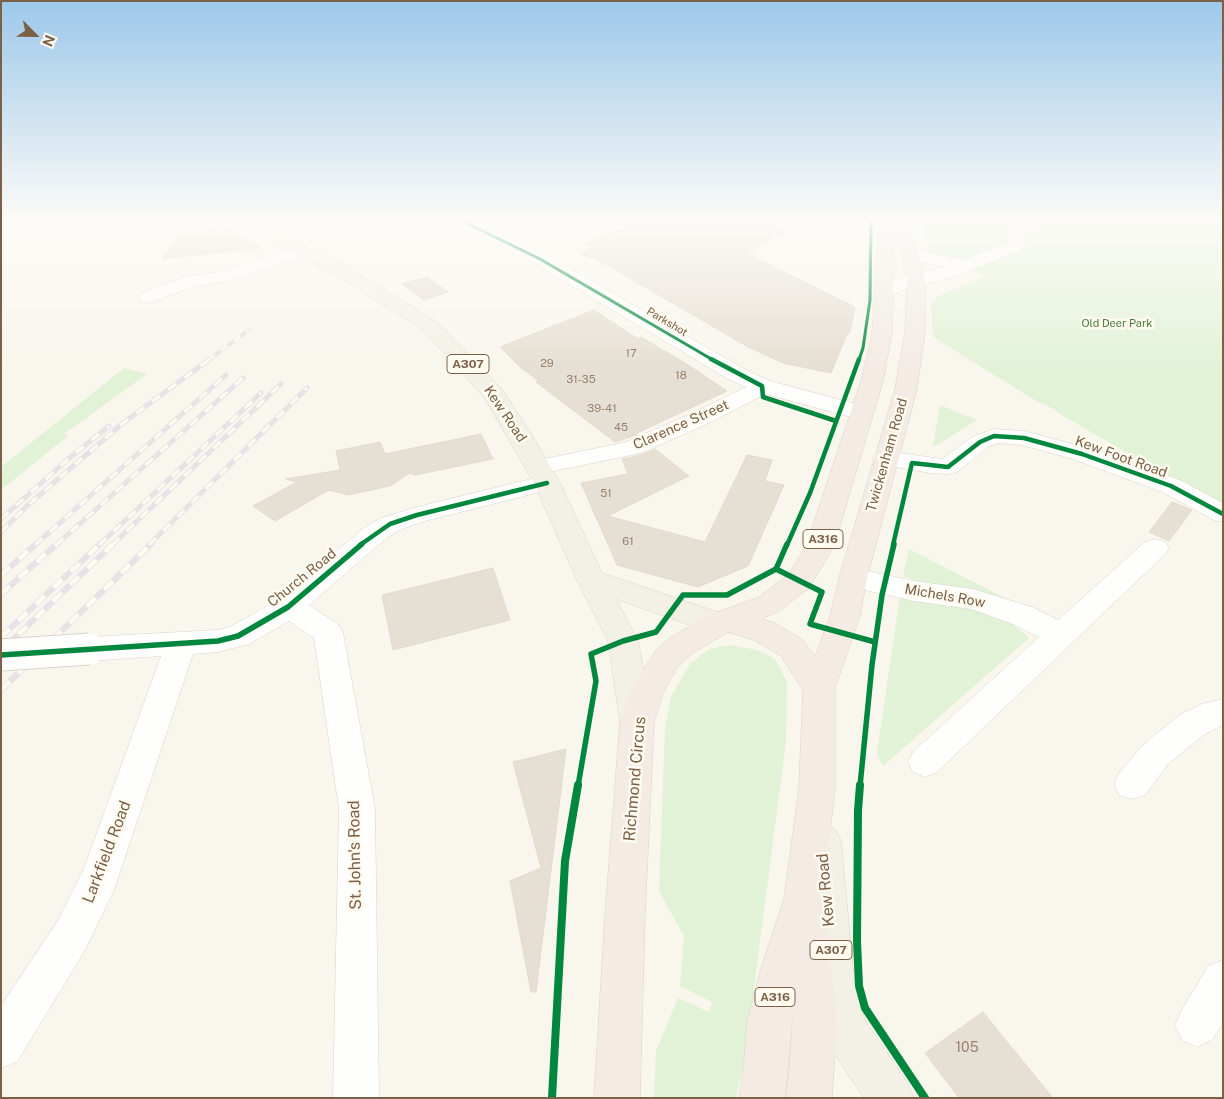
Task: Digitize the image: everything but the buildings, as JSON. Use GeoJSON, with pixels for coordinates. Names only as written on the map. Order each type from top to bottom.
{"type":"FeatureCollection","features":[{"type":"Feature","properties":{"kind":"highway","name":"A316"},"geometry":{"type":"LineString","coordinates":[[722,622],[769,604],[799,581],[811,565],[820,546],[862,413],[882,334],[886,269]]}},
{"type":"Feature","properties":{"kind":"highway","name":"Twickenham Road"},"geometry":{"type":"LineString","coordinates":[[819,688],[845,616],[853,578],[885,458],[906,390],[915,332],[916,280],[914,269]]}},
{"type":"Feature","properties":{"kind":"highway"},"geometry":{"type":"LineString","coordinates":[[722,622],[764,631],[792,648],[819,688]]}},
{"type":"Feature","properties":{"kind":"highway","name":"Richmond Circus"},"geometry":{"type":"LineString","coordinates":[[617,1098],[625,914],[637,722],[647,690],[667,658],[682,646],[722,622]]}},
{"type":"Feature","properties":{"kind":"highway","name":"A316"},"geometry":{"type":"LineString","coordinates":[[762,1098],[767,1063],[769,1022],[782,968],[804,899],[817,787],[819,688]]}},
{"type":"Feature","properties":{"kind":"highway","name":"A316"},"geometry":{"type":"LineString","coordinates":[[804,899],[815,1016],[809,1098]]}},
{"type":"Feature","properties":{"kind":"main road","name":"Kew Road"},"geometry":{"type":"LineString","coordinates":[[338,269],[430,326],[493,393],[543,475],[591,580]]}},
{"type":"Feature","properties":{"kind":"main road"},"geometry":{"type":"LineString","coordinates":[[591,580],[722,622]]}},
{"type":"Feature","properties":{"kind":"main road","name":"A307"},"geometry":{"type":"LineString","coordinates":[[591,580],[623,641],[637,722]]}},
{"type":"Feature","properties":{"kind":"main road","name":"Kew Road"},"geometry":{"type":"LineString","coordinates":[[817,787],[832,969],[838,1006],[850,1037],[891,1098]]}},
{"type":"Feature","properties":{"kind":"street"},"geometry":{"type":"LineString","coordinates":[[148,297],[191,281],[227,276],[247,269]]}},
{"type":"Feature","properties":{"kind":"street","name":"Parkshot"},"geometry":{"type":"LineString","coordinates":[[558,269],[738,375],[762,386],[862,413]]}},
{"type":"Feature","properties":{"kind":"street"},"geometry":{"type":"LineString","coordinates":[[885,292],[901,284],[956,269]]}},
{"type":"Feature","properties":{"kind":"street","name":"Clarence Street"},"geometry":{"type":"LineString","coordinates":[[543,475],[633,448],[749,395],[762,386]]}},
{"type":"Feature","properties":{"kind":"street","name":"Kew Foot Road"},"geometry":{"type":"LineString","coordinates":[[948,466],[980,442],[994,436],[1006,436],[1052,445],[1119,467],[1171,486],[1223,514]]}},
{"type":"Feature","properties":{"kind":"street"},"geometry":{"type":"LineString","coordinates":[[885,458],[930,466],[948,466]]}},
{"type":"Feature","properties":{"kind":"street"},"geometry":{"type":"LineString","coordinates":[[924,484],[948,466]]}},
{"type":"Feature","properties":{"kind":"street","name":"Church Road"},"geometry":{"type":"LineString","coordinates":[[1,655],[218,641],[238,636],[288,607],[374,534],[390,524],[543,475]]}},
{"type":"Feature","properties":{"kind":"street"},"geometry":{"type":"LineString","coordinates":[[925,762],[1154,548]]}},
{"type":"Feature","properties":{"kind":"street","name":"Michels Row"},"geometry":{"type":"LineString","coordinates":[[853,578],[914,591],[973,599],[1021,615],[1061,635]]}},
{"type":"Feature","properties":{"kind":"street","name":"St. John's Road"},"geometry":{"type":"LineString","coordinates":[[288,607],[310,619],[328,633],[356,809],[356,1098]]}},
{"type":"Feature","properties":{"kind":"street","name":"Larkfield Road"},"geometry":{"type":"LineString","coordinates":[[1,1046],[71,936],[100,877],[181,643]]}},
{"type":"Feature","properties":{"kind":"street"},"geometry":{"type":"LineString","coordinates":[[1132,784],[1163,748],[1194,724],[1214,713],[1223,712]]}},
{"type":"Feature","properties":{"kind":"street"},"geometry":{"type":"LineString","coordinates":[[1197,1025],[1223,981]]}},
{"type":"Feature","properties":{"kind":"green space","name":"Old Deer Park"},"geometry":{"type":"Polygon","coordinates":[[[969,269],[1223,269],[1223,507],[1054,409],[1038,402],[933,337],[931,303],[938,296],[985,276],[969,269]]]}},
{"type":"Feature","properties":{"kind":"green space"},"geometry":{"type":"Polygon","coordinates":[[[124,368],[147,374],[64,434],[68,436],[1,490],[1,467],[124,368]]]}},
{"type":"Feature","properties":{"kind":"green space"},"geometry":{"type":"Polygon","coordinates":[[[940,405],[977,420],[933,446],[940,405]]]}},
{"type":"Feature","properties":{"kind":"green space"},"geometry":{"type":"Polygon","coordinates":[[[909,549],[1005,598],[926,584],[903,576],[909,549]]]}},
{"type":"Feature","properties":{"kind":"green space"},"geometry":{"type":"Polygon","coordinates":[[[900,595],[956,603],[1008,620],[1029,638],[883,766],[877,753],[900,595]]]}},
{"type":"Feature","properties":{"kind":"green space"},"geometry":{"type":"Polygon","coordinates":[[[729,645],[757,650],[775,659],[787,682],[786,742],[745,1057],[736,1098],[654,1098],[656,1051],[678,998],[709,1012],[712,1002],[680,986],[684,936],[659,891],[665,728],[671,697],[690,664],[709,649],[729,645]]]}},
{"type":"Feature","properties":{"kind":"railway"},"geometry":{"type":"LineString","coordinates":[[208,360],[249,330]]}},
{"type":"Feature","properties":{"kind":"railway"},"geometry":{"type":"LineString","coordinates":[[1,532],[27,506],[123,423],[210,359]]}},
{"type":"Feature","properties":{"kind":"railway"},"geometry":{"type":"LineString","coordinates":[[35,545],[226,375]]}},
{"type":"Feature","properties":{"kind":"railway"},"geometry":{"type":"LineString","coordinates":[[56,545],[243,378]]}},
{"type":"Feature","properties":{"kind":"railway"},"geometry":{"type":"LineString","coordinates":[[112,545],[281,384]]}},
{"type":"Feature","properties":{"kind":"railway"},"geometry":{"type":"LineString","coordinates":[[149,545],[307,388]]}},
{"type":"Feature","properties":{"kind":"railway"},"geometry":{"type":"LineString","coordinates":[[99,545],[261,393]]}},
{"type":"Feature","properties":{"kind":"railway"},"geometry":{"type":"LineString","coordinates":[[1,519],[67,460],[109,426]]}},
{"type":"Feature","properties":{"kind":"railway"},"geometry":{"type":"LineString","coordinates":[[1,575],[36,544]]}},
{"type":"Feature","properties":{"kind":"railway"},"geometry":{"type":"LineString","coordinates":[[1,594],[57,544]]}},
{"type":"Feature","properties":{"kind":"railway"},"geometry":{"type":"LineString","coordinates":[[1,637],[100,544]]}},
{"type":"Feature","properties":{"kind":"railway"},"geometry":{"type":"LineString","coordinates":[[1,651],[113,544]]}},
{"type":"Feature","properties":{"kind":"railway"},"geometry":{"type":"LineString","coordinates":[[1,690],[151,544]]}},
{"type":"Feature","properties":{"kind":"cycle path"},"geometry":{"type":"LineString","coordinates":[[558,269],[738,375],[762,386],[763,397],[836,421]]}},
{"type":"Feature","properties":{"kind":"cycle path"},"geometry":{"type":"LineString","coordinates":[[552,1098],[565,861],[596,681],[591,654],[623,641],[656,632],[683,595],[727,595],[776,569],[810,493],[849,391],[863,348],[870,300],[870,269]]}},
{"type":"Feature","properties":{"kind":"cycle path"},"geometry":{"type":"LineString","coordinates":[[925,1098],[865,1008],[859,986],[857,941],[858,810],[872,665],[882,595],[912,463],[948,467],[980,442],[994,436],[1024,438],[1082,454],[1171,486],[1223,514]]}},
{"type":"Feature","properties":{"kind":"cycle path"},"geometry":{"type":"LineString","coordinates":[[1,655],[218,641],[238,636],[288,607],[374,534],[390,524],[417,515],[547,483]]}},
{"type":"Feature","properties":{"kind":"cycle path"},"geometry":{"type":"LineString","coordinates":[[776,569],[822,592],[810,624],[875,642]]}}]}
